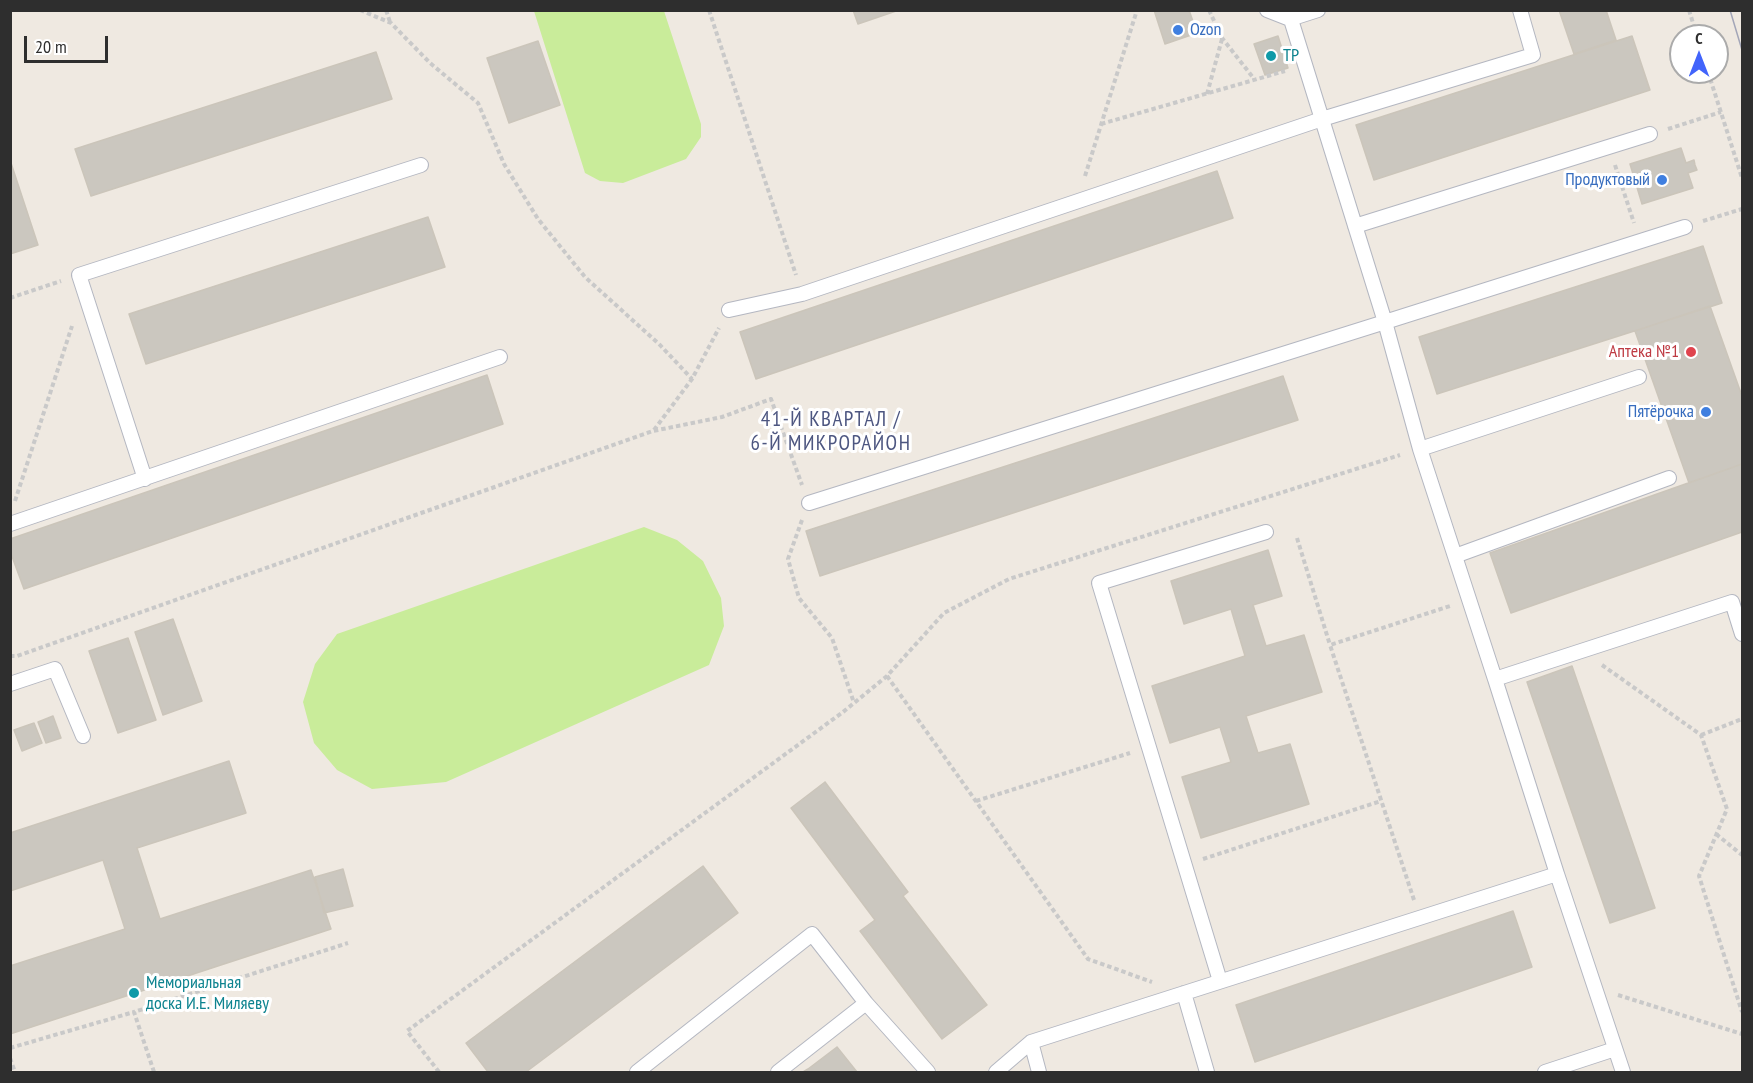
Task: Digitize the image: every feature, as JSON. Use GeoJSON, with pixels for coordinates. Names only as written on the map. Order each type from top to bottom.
{"type":"FeatureCollection","features":[{"type":"Feature","properties":{"kind":"lane"},"geometry":{"type":"LineString","coordinates":[[1267,10],[1289,15],[1318,10]]}},
{"type":"Feature","properties":{"kind":"lane"},"geometry":{"type":"LineString","coordinates":[[729,310],[802,294],[1322,119],[1533,55],[1520,10]]}},
{"type":"Feature","properties":{"kind":"lane"},"geometry":{"type":"LineString","coordinates":[[1289,15],[1385,322],[1420,449],[1623,1072]]}},
{"type":"Feature","properties":{"kind":"lane"},"geometry":{"type":"LineString","coordinates":[[1356,226],[1650,134]]}},
{"type":"Feature","properties":{"kind":"lane"},"geometry":{"type":"LineString","coordinates":[[145,479],[79,275],[421,165]]}},
{"type":"Feature","properties":{"kind":"lane"},"geometry":{"type":"LineString","coordinates":[[808,503],[1685,227]]}},
{"type":"Feature","properties":{"kind":"lane"},"geometry":{"type":"LineString","coordinates":[[10,524],[500,357]]}},
{"type":"Feature","properties":{"kind":"lane"},"geometry":{"type":"LineString","coordinates":[[1420,449],[1640,377]]}},
{"type":"Feature","properties":{"kind":"lane"},"geometry":{"type":"LineString","coordinates":[[1455,556],[1669,478]]}},
{"type":"Feature","properties":{"kind":"lane"},"geometry":{"type":"LineString","coordinates":[[1220,981],[1099,583],[1266,532]]}},
{"type":"Feature","properties":{"kind":"lane"},"geometry":{"type":"LineString","coordinates":[[1495,679],[1732,602],[1743,634]]}},
{"type":"Feature","properties":{"kind":"lane"},"geometry":{"type":"LineString","coordinates":[[10,684],[55,669],[83,736]]}},
{"type":"Feature","properties":{"kind":"lane"},"geometry":{"type":"LineString","coordinates":[[996,1072],[1031,1042],[1557,874]]}},
{"type":"Feature","properties":{"kind":"lane"},"geometry":{"type":"LineString","coordinates":[[637,1072],[812,934],[866,1003],[928,1072]]}},
{"type":"Feature","properties":{"kind":"lane"},"geometry":{"type":"LineString","coordinates":[[1184,993],[1207,1072]]}},
{"type":"Feature","properties":{"kind":"lane"},"geometry":{"type":"LineString","coordinates":[[778,1072],[866,1003]]}},
{"type":"Feature","properties":{"kind":"lane"},"geometry":{"type":"LineString","coordinates":[[1031,1042],[1039,1072]]}},
{"type":"Feature","properties":{"kind":"lane"},"geometry":{"type":"LineString","coordinates":[[1545,1072],[1615,1049]]}},
{"type":"Feature","properties":{"kind":"path"},"geometry":{"type":"LineString","coordinates":[[360,10],[391,23],[430,63],[478,103],[504,164],[537,219],[585,277],[660,345],[692,379]]}},
{"type":"Feature","properties":{"kind":"path"},"geometry":{"type":"LineString","coordinates":[[386,10],[391,23]]}},
{"type":"Feature","properties":{"kind":"path"},"geometry":{"type":"LineString","coordinates":[[709,10],[802,294]]}},
{"type":"Feature","properties":{"kind":"path"},"geometry":{"type":"LineString","coordinates":[[1077,202],[1137,10]]}},
{"type":"Feature","properties":{"kind":"path"},"geometry":{"type":"LineString","coordinates":[[1209,10],[1222,38],[1255,80]]}},
{"type":"Feature","properties":{"kind":"path"},"geometry":{"type":"LineString","coordinates":[[1208,94],[1222,38]]}},
{"type":"Feature","properties":{"kind":"path"},"geometry":{"type":"LineString","coordinates":[[1101,124],[1305,66]]}},
{"type":"Feature","properties":{"kind":"path"},"geometry":{"type":"LineString","coordinates":[[1712,84],[1743,178]]}},
{"type":"Feature","properties":{"kind":"path"},"geometry":{"type":"LineString","coordinates":[[1650,134],[1721,112]]}},
{"type":"Feature","properties":{"kind":"path"},"geometry":{"type":"LineString","coordinates":[[1610,147],[1640,243]]}},
{"type":"Feature","properties":{"kind":"path"},"geometry":{"type":"LineString","coordinates":[[1685,227],[1743,209]]}},
{"type":"Feature","properties":{"kind":"path"},"geometry":{"type":"LineString","coordinates":[[10,298],[79,275]]}},
{"type":"Feature","properties":{"kind":"path"},"geometry":{"type":"LineString","coordinates":[[653,431],[692,379],[729,310]]}},
{"type":"Feature","properties":{"kind":"path"},"geometry":{"type":"LineString","coordinates":[[14,503],[73,325]]}},
{"type":"Feature","properties":{"kind":"path"},"geometry":{"type":"LineString","coordinates":[[10,656],[40,648],[653,431],[722,417],[771,399],[808,503],[788,559],[799,598],[832,638],[854,703]]}},
{"type":"Feature","properties":{"kind":"path"},"geometry":{"type":"LineString","coordinates":[[439,1072],[407,1031],[854,703],[887,676],[944,613],[1009,579],[1420,449]]}},
{"type":"Feature","properties":{"kind":"path"},"geometry":{"type":"LineString","coordinates":[[1297,538],[1420,918]]}},
{"type":"Feature","properties":{"kind":"path"},"geometry":{"type":"LineString","coordinates":[[1330,645],[1469,600]]}},
{"type":"Feature","properties":{"kind":"path"},"geometry":{"type":"LineString","coordinates":[[1582,651],[1701,735],[1727,809],[1700,876],[1743,1012]]}},
{"type":"Feature","properties":{"kind":"path"},"geometry":{"type":"LineString","coordinates":[[887,676],[1089,959],[1184,993]]}},
{"type":"Feature","properties":{"kind":"path"},"geometry":{"type":"LineString","coordinates":[[1701,735],[1743,719]]}},
{"type":"Feature","properties":{"kind":"path"},"geometry":{"type":"LineString","coordinates":[[976,801],[1149,747]]}},
{"type":"Feature","properties":{"kind":"path"},"geometry":{"type":"LineString","coordinates":[[1185,865],[1381,801]]}},
{"type":"Feature","properties":{"kind":"path"},"geometry":{"type":"LineString","coordinates":[[1716,834],[1743,855]]}},
{"type":"Feature","properties":{"kind":"path"},"geometry":{"type":"LineString","coordinates":[[10,1048],[134,1012],[348,943]]}},
{"type":"Feature","properties":{"kind":"path"},"geometry":{"type":"LineString","coordinates":[[1595,987],[1743,1034]]}},
{"type":"Feature","properties":{"kind":"path"},"geometry":{"type":"LineString","coordinates":[[134,1012],[154,1072]]}},
{"type":"Feature","properties":{"kind":"path"},"geometry":{"type":"LineString","coordinates":[[10,1058],[15,1072]]}},
{"type":"Feature","properties":{"kind":"green space"},"geometry":{"type":"Polygon","coordinates":[[[534,11],[664,11],[701,124],[701,137],[686,159],[623,183],[600,181],[585,173],[534,11]]]}},
{"type":"Feature","properties":{"kind":"green space"},"geometry":{"type":"Polygon","coordinates":[[[644,527],[677,540],[703,561],[721,598],[724,626],[709,665],[446,782],[372,789],[337,770],[314,743],[303,702],[315,664],[337,634],[644,527]]]}},
{"type":"Feature","properties":{"kind":"building"},"geometry":{"type":"Polygon","coordinates":[[[853,10],[899,10],[858,24],[853,10]]]}},
{"type":"Feature","properties":{"kind":"building","name":"Ozon"},"geometry":{"type":"Polygon","coordinates":[[[1154,10],[1189,10],[1197,33],[1165,44],[1154,10]]]}},
{"type":"Feature","properties":{"kind":"building"},"geometry":{"type":"Polygon","coordinates":[[[1559,10],[1606,10],[1616,40],[1574,54],[1559,10]]]}},
{"type":"Feature","properties":{"kind":"building","name":"ТР"},"geometry":{"type":"Polygon","coordinates":[[[1278,36],[1288,68],[1265,75],[1254,44],[1278,36]]]}},
{"type":"Feature","properties":{"kind":"building"},"geometry":{"type":"Polygon","coordinates":[[[1632,36],[1650,90],[1374,180],[1356,125],[1632,36]]]}},
{"type":"Feature","properties":{"kind":"building"},"geometry":{"type":"Polygon","coordinates":[[[538,41],[560,105],[509,123],[487,58],[538,41]]]}},
{"type":"Feature","properties":{"kind":"building"},"geometry":{"type":"Polygon","coordinates":[[[376,52],[392,99],[91,196],[75,149],[376,52]]]}},
{"type":"Feature","properties":{"kind":"building","name":"Продуктовый"},"geometry":{"type":"Polygon","coordinates":[[[1681,148],[1686,163],[1694,160],[1697,170],[1688,173],[1693,188],[1642,204],[1630,164],[1681,148]]]}},
{"type":"Feature","properties":{"kind":"building"},"geometry":{"type":"Polygon","coordinates":[[[10,160],[38,245],[10,254],[10,160]]]}},
{"type":"Feature","properties":{"kind":"building"},"geometry":{"type":"Polygon","coordinates":[[[1217,171],[1233,218],[756,379],[740,332],[1217,171]]]}},
{"type":"Feature","properties":{"kind":"building"},"geometry":{"type":"Polygon","coordinates":[[[428,217],[445,267],[146,364],[129,314],[428,217]]]}},
{"type":"Feature","properties":{"kind":"building"},"geometry":{"type":"Polygon","coordinates":[[[1703,246],[1722,303],[1437,394],[1419,337],[1703,246]]]}},
{"type":"Feature","properties":{"kind":"building"},"geometry":{"type":"Polygon","coordinates":[[[1710,306],[1742,396],[1742,464],[1689,483],[1635,331],[1710,306]]]}},
{"type":"Feature","properties":{"kind":"building"},"geometry":{"type":"Polygon","coordinates":[[[487,375],[503,424],[24,589],[10,551],[10,539],[487,375]]]}},
{"type":"Feature","properties":{"kind":"building"},"geometry":{"type":"Polygon","coordinates":[[[1283,376],[1298,420],[820,576],[806,531],[1283,376]]]}},
{"type":"Feature","properties":{"kind":"building"},"geometry":{"type":"Polygon","coordinates":[[[1742,464],[1742,532],[1511,613],[1490,553],[1742,464]]]}},
{"type":"Feature","properties":{"kind":"building"},"geometry":{"type":"Polygon","coordinates":[[[1268,550],[1282,596],[1253,605],[1266,646],[1304,635],[1322,692],[1246,716],[1258,753],[1290,744],[1309,804],[1201,838],[1182,777],[1231,762],[1220,727],[1170,743],[1152,686],[1245,656],[1231,609],[1184,624],[1171,581],[1268,550]]]}},
{"type":"Feature","properties":{"kind":"building"},"geometry":{"type":"Polygon","coordinates":[[[173,619],[202,701],[163,715],[135,632],[173,619]]]}},
{"type":"Feature","properties":{"kind":"building"},"geometry":{"type":"Polygon","coordinates":[[[128,638],[156,720],[118,733],[89,651],[128,638]]]}},
{"type":"Feature","properties":{"kind":"building"},"geometry":{"type":"Polygon","coordinates":[[[1572,666],[1655,908],[1610,923],[1527,682],[1572,666]]]}},
{"type":"Feature","properties":{"kind":"building"},"geometry":{"type":"Polygon","coordinates":[[[53,716],[61,738],[46,743],[38,722],[53,716]]]}},
{"type":"Feature","properties":{"kind":"building"},"geometry":{"type":"Polygon","coordinates":[[[34,723],[42,743],[22,751],[14,730],[34,723]]]}},
{"type":"Feature","properties":{"kind":"building"},"geometry":{"type":"Polygon","coordinates":[[[229,761],[246,813],[137,848],[160,919],[311,870],[331,929],[10,1034],[10,966],[125,929],[103,860],[10,891],[10,833],[229,761]]]}},
{"type":"Feature","properties":{"kind":"building"},"geometry":{"type":"Polygon","coordinates":[[[825,782],[908,892],[903,896],[987,1005],[942,1039],[860,931],[875,920],[791,808],[825,782]]]}},
{"type":"Feature","properties":{"kind":"building"},"geometry":{"type":"Polygon","coordinates":[[[703,866],[738,913],[526,1072],[488,1072],[466,1043],[703,866]]]}},
{"type":"Feature","properties":{"kind":"building"},"geometry":{"type":"Polygon","coordinates":[[[343,869],[353,906],[324,913],[315,877],[343,869]]]}},
{"type":"Feature","properties":{"kind":"building"},"geometry":{"type":"Polygon","coordinates":[[[1513,911],[1532,967],[1255,1062],[1236,1005],[1513,911]]]}},
{"type":"Feature","properties":{"kind":"building"},"geometry":{"type":"Polygon","coordinates":[[[837,1047],[857,1072],[803,1072],[808,1069],[837,1047]]]}},
{"type":"Feature","properties":{"kind":"tram line"},"geometry":{"type":"LineString","coordinates":[[1730,10],[1742,50]]}},
{"type":"Feature","properties":{"kind":"place","name":"Ozon"},"geometry":{"type":"Point","coordinates":[1178,30]}},
{"type":"Feature","properties":{"kind":"place","name":"ТР"},"geometry":{"type":"Point","coordinates":[1271,56]}},
{"type":"Feature","properties":{"kind":"place","name":"Продуктовый"},"geometry":{"type":"Point","coordinates":[1662,180]}},
{"type":"Feature","properties":{"kind":"place","name":"Аптека №1"},"geometry":{"type":"Point","coordinates":[1691,352]}},
{"type":"Feature","properties":{"kind":"place","name":"Пятёрочка"},"geometry":{"type":"Point","coordinates":[1706,412]}},
{"type":"Feature","properties":{"kind":"place","name":"Мемориальная доска И.Е. Миляеву"},"geometry":{"type":"Point","coordinates":[134,993]}},
{"type":"Feature","properties":{"kind":"district","name":"41-Й КВАРТАЛ / 6-Й МИКРОРАЙОН"},"geometry":{"type":"Point","coordinates":[831,432]}}]}
